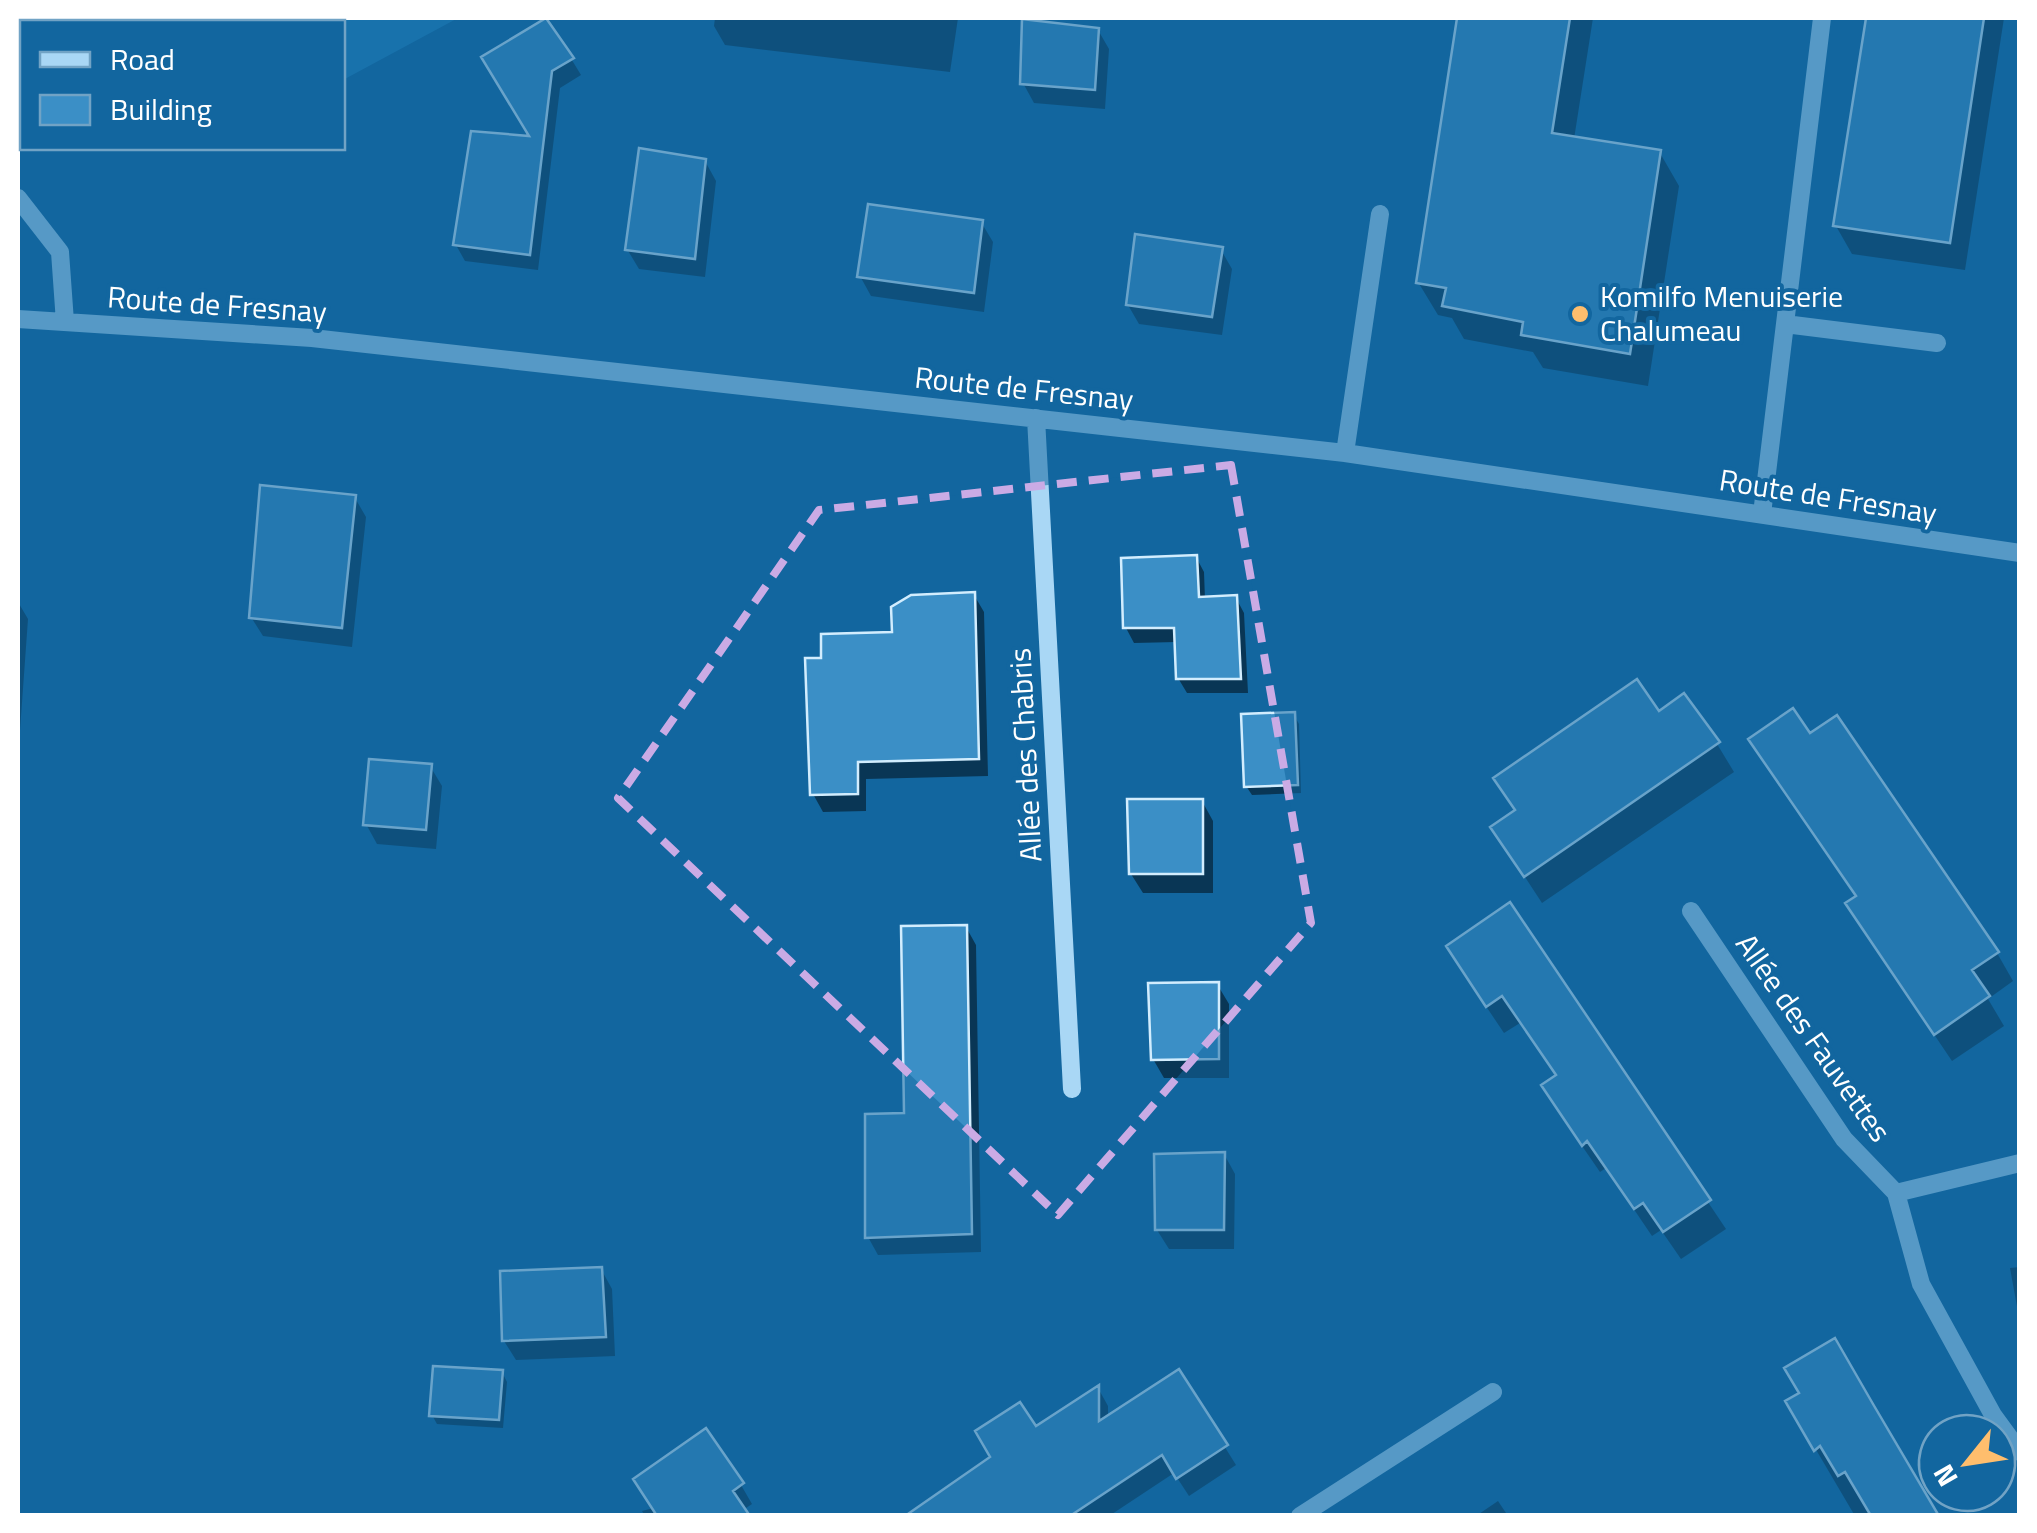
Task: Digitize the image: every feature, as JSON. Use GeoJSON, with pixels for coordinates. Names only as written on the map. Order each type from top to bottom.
{"type":"FeatureCollection","features":[{"type":"Feature","properties":{"kind":"street"},"geometry":{"type":"LineString","coordinates":[[1762,514],[1822,18]]}},
{"type":"Feature","properties":{"kind":"street"},"geometry":{"type":"LineString","coordinates":[[18,198],[60,252],[65,322]]}},
{"type":"Feature","properties":{"kind":"street"},"geometry":{"type":"LineString","coordinates":[[1345,452],[1380,214]]}},
{"type":"Feature","properties":{"kind":"street","name":"Route de Fresnay"},"geometry":{"type":"LineString","coordinates":[[18,319],[312,338],[1345,452],[2020,553]]}},
{"type":"Feature","properties":{"kind":"street"},"geometry":{"type":"LineString","coordinates":[[1785,324],[1937,343]]}},
{"type":"Feature","properties":{"kind":"street","name":"Allée des Chabris"},"geometry":{"type":"LineString","coordinates":[[1036,418],[1072,1089]]}},
{"type":"Feature","properties":{"kind":"street","name":"Allée des Fauvettes"},"geometry":{"type":"LineString","coordinates":[[1691,911],[1844,1139],[1896,1193]]}},
{"type":"Feature","properties":{"kind":"street"},"geometry":{"type":"LineString","coordinates":[[2020,1163],[1896,1193],[1922,1284],[1994,1414],[2020,1452]]}},
{"type":"Feature","properties":{"kind":"street"},"geometry":{"type":"LineString","coordinates":[[1300,1516],[1493,1392]]}},
{"type":"Feature","properties":{"kind":"highlighted area"},"geometry":{"type":"Polygon","coordinates":[[[1231,465],[1311,923],[1058,1215],[618,798],[819,510],[1231,465]]]}},
{"type":"Feature","properties":{"kind":"shaded area"},"geometry":{"type":"Polygon","coordinates":[[[458,18],[345,79],[345,20],[304,20],[458,18]]]}},
{"type":"Feature","properties":{"kind":"building"},"geometry":{"type":"Polygon","coordinates":[[[546,18],[574,58],[552,71],[530,255],[453,245],[471,131],[529,136],[481,57],[546,18]]]}},
{"type":"Feature","properties":{"kind":"building"},"geometry":{"type":"Polygon","coordinates":[[[1457,18],[1570,18],[1552,133],[1661,150],[1630,354],[1521,335],[1523,322],[1442,306],[1446,288],[1416,283],[1457,18]]]}},
{"type":"Feature","properties":{"kind":"building"},"geometry":{"type":"Polygon","coordinates":[[[1866,18],[1984,18],[1950,243],[1833,226],[1866,18]]]}},
{"type":"Feature","properties":{"kind":"building"},"geometry":{"type":"Polygon","coordinates":[[[1022,19],[1099,28],[1095,90],[1020,84],[1022,19]]]}},
{"type":"Feature","properties":{"kind":"building"},"geometry":{"type":"Polygon","coordinates":[[[639,148],[706,159],[695,259],[625,250],[639,148]]]}},
{"type":"Feature","properties":{"kind":"building"},"geometry":{"type":"Polygon","coordinates":[[[868,204],[983,220],[974,293],[857,277],[868,204]]]}},
{"type":"Feature","properties":{"kind":"building"},"geometry":{"type":"Polygon","coordinates":[[[1135,234],[1223,247],[1212,317],[1126,305],[1135,234]]]}},
{"type":"Feature","properties":{"kind":"building"},"geometry":{"type":"Polygon","coordinates":[[[260,485],[356,495],[342,628],[249,618],[260,485]]]}},
{"type":"Feature","properties":{"kind":"building"},"geometry":{"type":"Polygon","coordinates":[[[1197,555],[1199,597],[1237,595],[1241,679],[1176,679],[1174,628],[1123,628],[1121,558],[1197,555]]]}},
{"type":"Feature","properties":{"kind":"building"},"geometry":{"type":"Polygon","coordinates":[[[975,592],[979,759],[858,762],[858,794],[810,795],[805,658],[821,658],[821,634],[892,632],[891,607],[911,595],[975,592]]]}},
{"type":"Feature","properties":{"kind":"building"},"geometry":{"type":"Polygon","coordinates":[[[1637,679],[1659,711],[1684,693],[1720,742],[1524,877],[1490,827],[1515,810],[1493,778],[1637,679]]]}},
{"type":"Feature","properties":{"kind":"building"},"geometry":{"type":"Polygon","coordinates":[[[1793,708],[1810,733],[1837,715],[1999,952],[1972,970],[1990,996],[1934,1035],[1845,903],[1856,896],[1748,739],[1793,708]]]}},
{"type":"Feature","properties":{"kind":"building"},"geometry":{"type":"Polygon","coordinates":[[[1295,712],[1298,785],[1244,787],[1241,714],[1295,712]]]}},
{"type":"Feature","properties":{"kind":"building"},"geometry":{"type":"Polygon","coordinates":[[[369,759],[432,764],[426,830],[363,825],[369,759]]]}},
{"type":"Feature","properties":{"kind":"building"},"geometry":{"type":"Polygon","coordinates":[[[1127,799],[1203,799],[1203,874],[1129,874],[1127,799]]]}},
{"type":"Feature","properties":{"kind":"building"},"geometry":{"type":"Polygon","coordinates":[[[1510,902],[1711,1200],[1663,1232],[1643,1203],[1634,1209],[1587,1141],[1582,1146],[1541,1085],[1556,1075],[1502,996],[1486,1007],[1446,946],[1510,902]]]}},
{"type":"Feature","properties":{"kind":"building"},"geometry":{"type":"Polygon","coordinates":[[[967,925],[972,1234],[865,1238],[865,1114],[904,1113],[901,926],[967,925]]]}},
{"type":"Feature","properties":{"kind":"building"},"geometry":{"type":"Polygon","coordinates":[[[1219,982],[1219,1059],[1151,1060],[1148,983],[1219,982]]]}},
{"type":"Feature","properties":{"kind":"building"},"geometry":{"type":"Polygon","coordinates":[[[1225,1152],[1224,1230],[1155,1230],[1154,1154],[1225,1152]]]}},
{"type":"Feature","properties":{"kind":"building"},"geometry":{"type":"Polygon","coordinates":[[[602,1267],[606,1337],[502,1341],[500,1271],[602,1267]]]}},
{"type":"Feature","properties":{"kind":"building"},"geometry":{"type":"Polygon","coordinates":[[[1835,1338],[1917,1478],[1917,1513],[1939,1516],[1871,1516],[1845,1472],[1838,1476],[1820,1446],[1814,1451],[1785,1401],[1799,1393],[1784,1368],[1835,1338]]]}},
{"type":"Feature","properties":{"kind":"building"},"geometry":{"type":"Polygon","coordinates":[[[433,1366],[503,1370],[499,1420],[429,1416],[433,1366]]]}},
{"type":"Feature","properties":{"kind":"building"},"geometry":{"type":"Polygon","coordinates":[[[1179,1369],[1228,1445],[1176,1479],[1162,1455],[1070,1516],[905,1516],[990,1457],[975,1431],[1020,1402],[1036,1426],[1099,1385],[1099,1421],[1179,1369]]]}},
{"type":"Feature","properties":{"kind":"building"},"geometry":{"type":"Polygon","coordinates":[[[706,1428],[744,1483],[733,1491],[750,1516],[657,1516],[633,1479],[706,1428]]]}},
{"type":"Feature","properties":{"kind":"place","name":"Komilfo Menuiserie Chalumeau"},"geometry":{"type":"Point","coordinates":[1580,314]}}]}
